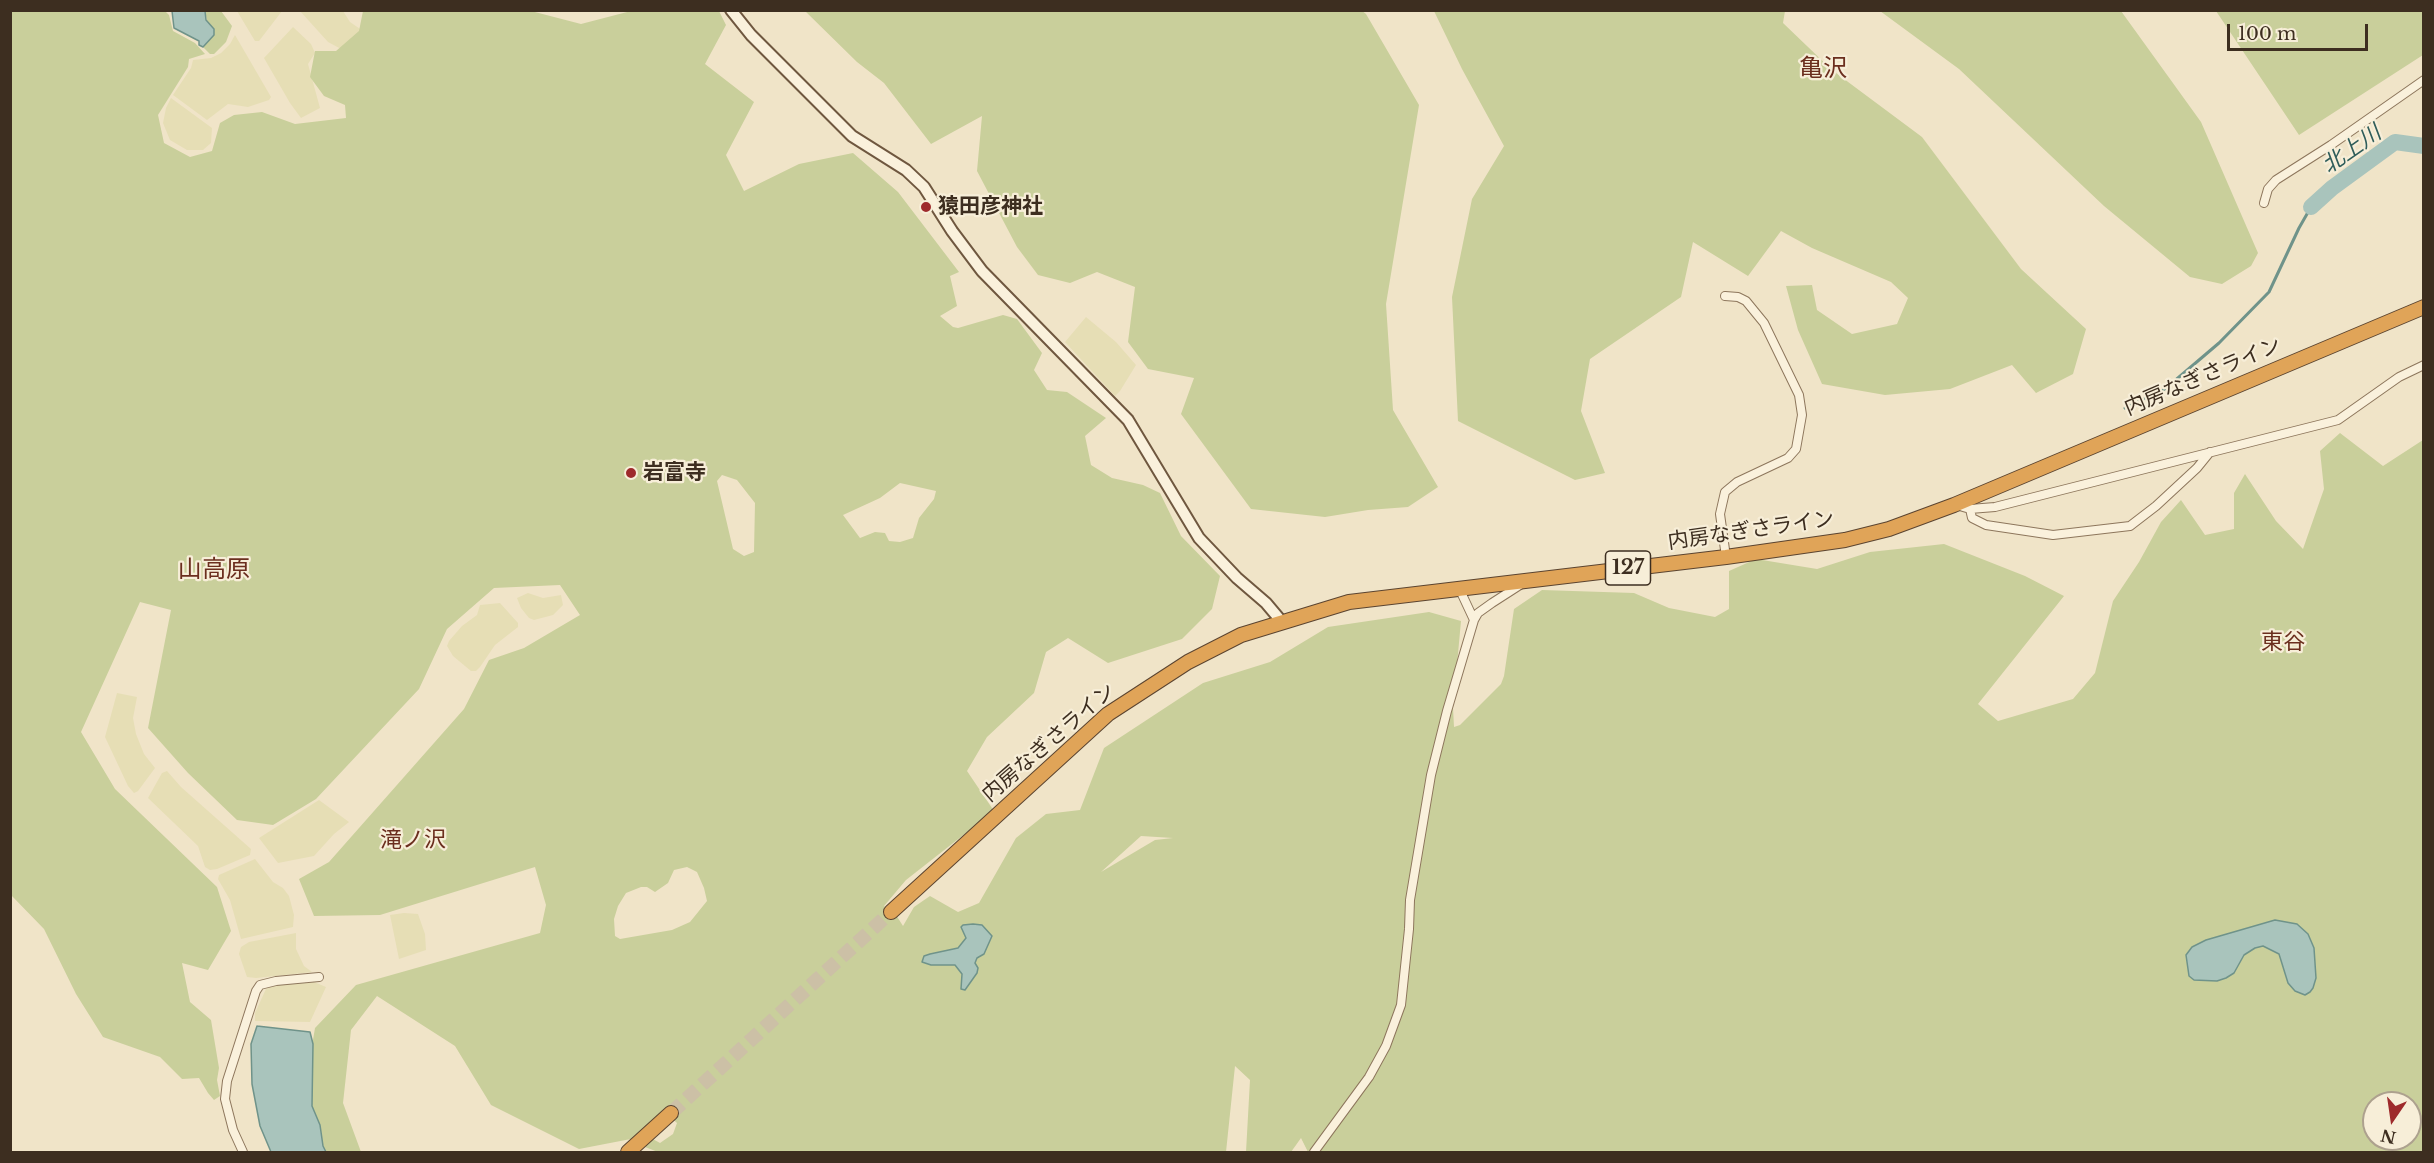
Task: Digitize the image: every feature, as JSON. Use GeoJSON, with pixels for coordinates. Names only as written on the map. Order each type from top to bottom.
{"type":"FeatureCollection","features":[{"type":"Feature","properties":{"kind":"highway","name":"内房なぎさライン"},"geometry":{"type":"LineString","coordinates":[[891,912],[1108,714],[1188,662],[1241,635],[1349,602],[1726,557],[1845,540],[1889,529],[1954,505],[2424,307]]}},
{"type":"Feature","properties":{"kind":"highway"},"geometry":{"type":"LineString","coordinates":[[628,1152],[671,1113]]}},
{"type":"Feature","properties":{"kind":"street"},"geometry":{"type":"LineString","coordinates":[[731,10],[751,35],[852,136],[906,170],[924,187],[952,231],[982,271],[1128,420],[1199,538],[1237,578],[1266,603],[1282,622]]}},
{"type":"Feature","properties":{"kind":"street"},"geometry":{"type":"LineString","coordinates":[[2264,203],[2268,189],[2276,180],[2331,146],[2424,80]]}},
{"type":"Feature","properties":{"kind":"street"},"geometry":{"type":"LineString","coordinates":[[1725,296],[1738,297],[1746,301],[1764,323],[1799,395],[1802,415],[1796,448],[1788,458],[1737,482],[1725,492],[1720,514],[1726,557]]}},
{"type":"Feature","properties":{"kind":"street"},"geometry":{"type":"LineString","coordinates":[[1954,505],[1970,509],[1995,507],[2338,420],[2399,376],[2424,365]]}},
{"type":"Feature","properties":{"kind":"street"},"geometry":{"type":"LineString","coordinates":[[1970,509],[1972,518],[1986,525],[2053,535],[2130,526],[2149,512],[2197,468],[2210,452]]}},
{"type":"Feature","properties":{"kind":"street"},"geometry":{"type":"LineString","coordinates":[[1314,1152],[1368,1077],[1386,1046],[1401,1005],[1410,900],[1431,775],[1474,620],[1478,613],[1528,580]]}},
{"type":"Feature","properties":{"kind":"street"},"geometry":{"type":"LineString","coordinates":[[1459,588],[1474,620]]}},
{"type":"Feature","properties":{"kind":"street"},"geometry":{"type":"LineString","coordinates":[[243,1152],[233,1130],[225,1099],[227,1081],[256,991],[260,985],[276,981],[319,977]]}},
{"type":"Feature","properties":{"kind":"shaded area"},"geometry":{"type":"Polygon","coordinates":[[[237,11],[282,11],[259,41],[255,41],[237,11]]]}},
{"type":"Feature","properties":{"kind":"shaded area"},"geometry":{"type":"Polygon","coordinates":[[[300,11],[343,11],[350,22],[366,33],[343,50],[328,42],[300,11]]]}},
{"type":"Feature","properties":{"kind":"shaded area"},"geometry":{"type":"Polygon","coordinates":[[[293,27],[311,44],[315,53],[308,64],[320,108],[301,118],[264,58],[293,27]]]}},
{"type":"Feature","properties":{"kind":"shaded area"},"geometry":{"type":"Polygon","coordinates":[[[235,35],[271,97],[269,100],[248,107],[228,104],[207,120],[173,95],[191,68],[193,60],[211,58],[221,53],[235,35]]]}},
{"type":"Feature","properties":{"kind":"shaded area"},"geometry":{"type":"Polygon","coordinates":[[[171,98],[212,128],[211,143],[203,150],[187,150],[170,140],[163,123],[171,98]]]}},
{"type":"Feature","properties":{"kind":"shaded area"},"geometry":{"type":"Polygon","coordinates":[[[1086,317],[1116,342],[1136,365],[1115,396],[1065,342],[1086,317]]]}},
{"type":"Feature","properties":{"kind":"shaded area"},"geometry":{"type":"Polygon","coordinates":[[[528,593],[543,598],[561,595],[563,605],[553,615],[534,620],[529,618],[521,608],[517,598],[528,593]]]}},
{"type":"Feature","properties":{"kind":"shaded area"},"geometry":{"type":"Polygon","coordinates":[[[500,603],[518,623],[518,627],[495,645],[476,671],[471,671],[453,656],[447,646],[449,641],[462,626],[477,615],[480,605],[500,603]]]}},
{"type":"Feature","properties":{"kind":"shaded area"},"geometry":{"type":"Polygon","coordinates":[[[117,693],[137,697],[133,718],[136,734],[144,754],[155,768],[134,793],[128,786],[105,737],[117,693]]]}},
{"type":"Feature","properties":{"kind":"shaded area"},"geometry":{"type":"Polygon","coordinates":[[[167,771],[181,787],[251,849],[250,855],[217,869],[210,870],[205,867],[198,846],[148,798],[162,773],[167,771]]]}},
{"type":"Feature","properties":{"kind":"shaded area"},"geometry":{"type":"Polygon","coordinates":[[[319,800],[349,822],[334,834],[314,856],[278,863],[259,838],[319,800]]]}},
{"type":"Feature","properties":{"kind":"shaded area"},"geometry":{"type":"Polygon","coordinates":[[[255,859],[273,882],[283,888],[289,896],[294,915],[293,927],[241,939],[230,900],[218,879],[219,875],[255,859]]]}},
{"type":"Feature","properties":{"kind":"shaded area"},"geometry":{"type":"Polygon","coordinates":[[[418,914],[425,934],[426,950],[399,959],[390,915],[418,914]]]}},
{"type":"Feature","properties":{"kind":"shaded area"},"geometry":{"type":"Polygon","coordinates":[[[296,933],[296,949],[304,966],[312,972],[247,977],[239,954],[241,947],[249,942],[296,933]]]}},
{"type":"Feature","properties":{"kind":"shaded area"},"geometry":{"type":"Polygon","coordinates":[[[314,982],[326,987],[310,1022],[255,1021],[255,1013],[266,989],[274,985],[314,982]]]}},
{"type":"Feature","properties":{"kind":"green space"},"geometry":{"type":"Polygon","coordinates":[[[1361,10],[1366,14],[1419,105],[1386,304],[1393,410],[1438,487],[1408,507],[1368,510],[1325,517],[1251,509],[1181,414],[1194,378],[1148,369],[1128,342],[1135,287],[1097,272],[1070,283],[1038,275],[1017,247],[977,171],[982,116],[931,144],[884,83],[857,62],[805,11],[1361,10]]]}},
{"type":"Feature","properties":{"kind":"green space"},"geometry":{"type":"Polygon","coordinates":[[[10,11],[165,11],[169,15],[173,31],[195,43],[205,54],[189,59],[188,67],[158,115],[164,143],[190,157],[212,151],[220,123],[234,115],[262,112],[295,124],[346,118],[345,105],[324,96],[310,77],[315,51],[336,51],[359,31],[363,11],[531,11],[581,24],[631,11],[719,11],[726,25],[705,64],[754,102],[726,155],[744,191],[799,164],[853,153],[898,192],[959,272],[950,276],[957,306],[940,316],[953,327],[958,328],[1003,315],[1017,319],[1042,353],[1034,370],[1047,390],[1067,392],[1106,418],[1085,436],[1091,465],[1112,478],[1143,485],[1160,493],[1181,536],[1220,576],[1212,609],[1182,639],[1108,663],[1068,638],[1046,652],[1034,693],[987,737],[967,771],[994,811],[906,880],[884,906],[896,915],[903,926],[914,907],[930,896],[958,912],[979,903],[1016,838],[1046,814],[1080,810],[1104,748],[1203,683],[1270,662],[1328,627],[1429,612],[1461,621],[1453,708],[1454,727],[1460,725],[1501,684],[1514,609],[1542,590],[1634,593],[1669,608],[1715,617],[1729,609],[1729,571],[1756,559],[1817,569],[1870,552],[1944,544],[2025,576],[2064,596],[1978,704],[1998,721],[2073,699],[2095,673],[2113,601],[2139,562],[2161,522],[2181,500],[2205,535],[2234,529],[2234,493],[2245,474],[2276,521],[2303,549],[2324,489],[2320,451],[2340,433],[2383,466],[2423,440],[2423,1152],[1308,1152],[1301,1138],[1291,1152],[1246,1152],[1250,1080],[1235,1066],[1226,1152],[658,1152],[645,1147],[651,1138],[660,1143],[673,1134],[677,1123],[666,1113],[636,1138],[579,1149],[491,1105],[455,1046],[377,996],[351,1030],[343,1103],[361,1152],[325,1152],[304,1093],[315,1028],[356,985],[540,933],[546,905],[535,867],[380,915],[314,916],[299,879],[329,862],[464,709],[489,660],[524,648],[580,615],[560,585],[494,588],[447,629],[419,689],[316,799],[273,825],[237,820],[188,773],[148,728],[171,610],[140,602],[81,732],[115,789],[217,887],[231,931],[208,970],[182,963],[190,1002],[211,1020],[219,1068],[217,1080],[220,1096],[214,1100],[199,1078],[182,1079],[160,1057],[103,1037],[76,994],[44,929],[11,895],[10,11]],[[722,475],[717,481],[733,549],[744,556],[754,552],[755,503],[737,480],[722,475]],[[900,483],[880,498],[843,515],[860,538],[875,532],[885,533],[889,541],[900,542],[913,538],[919,518],[934,499],[936,491],[900,483]],[[1141,836],[1101,872],[1155,840],[1173,838],[1141,836]],[[687,867],[674,870],[668,883],[655,892],[647,887],[641,887],[626,893],[618,906],[614,919],[615,936],[620,939],[672,930],[690,922],[707,901],[697,872],[687,867]],[[964,933],[966,937],[964,943],[958,948],[930,954],[945,964],[955,965],[962,974],[961,989],[967,988],[977,958],[980,957],[964,933]]]}},
{"type":"Feature","properties":{"kind":"green space"},"geometry":{"type":"Polygon","coordinates":[[[205,11],[221,11],[232,26],[226,42],[214,54],[210,54],[203,47],[214,30],[208,25],[205,11]]]}},
{"type":"Feature","properties":{"kind":"green space"},"geometry":{"type":"Polygon","coordinates":[[[1434,11],[1785,11],[1783,23],[1832,70],[1922,137],[2021,269],[2086,329],[2073,374],[2036,393],[2012,365],[1950,389],[1885,395],[1822,384],[1798,330],[1786,286],[1812,285],[1817,310],[1852,334],[1897,324],[1908,298],[1891,282],[1812,248],[1781,231],[1748,276],[1693,242],[1681,297],[1590,359],[1581,411],[1605,473],[1575,480],[1458,421],[1452,297],[1472,199],[1504,146],[1462,69],[1434,11]]]}},
{"type":"Feature","properties":{"kind":"green space"},"geometry":{"type":"Polygon","coordinates":[[[1880,11],[2121,11],[2201,122],[2258,253],[2251,266],[2222,284],[2190,277],[2104,206],[1959,69],[1880,11]]]}},
{"type":"Feature","properties":{"kind":"green space"},"geometry":{"type":"Polygon","coordinates":[[[2216,11],[2423,11],[2423,55],[2299,135],[2216,11]]]}},
{"type":"Feature","properties":{"kind":"water"},"geometry":{"type":"Polygon","coordinates":[[[172,11],[205,11],[206,20],[214,29],[214,35],[203,47],[199,45],[199,41],[174,28],[172,11]]]}},
{"type":"Feature","properties":{"kind":"water"},"geometry":{"type":"Polygon","coordinates":[[[2275,920],[2297,924],[2308,934],[2314,948],[2316,978],[2310,992],[2305,995],[2295,991],[2288,983],[2279,954],[2263,946],[2244,955],[2234,973],[2226,978],[2217,981],[2194,980],[2189,976],[2186,955],[2192,947],[2206,940],[2275,920]]]}},
{"type":"Feature","properties":{"kind":"water"},"geometry":{"type":"Polygon","coordinates":[[[973,924],[982,925],[992,936],[984,954],[977,958],[975,963],[978,968],[977,973],[965,990],[961,989],[962,974],[955,965],[931,965],[922,962],[924,956],[958,948],[966,938],[961,927],[973,924]]]}},
{"type":"Feature","properties":{"kind":"water"},"geometry":{"type":"Polygon","coordinates":[[[257,1026],[310,1032],[313,1044],[312,1106],[320,1125],[326,1152],[271,1152],[260,1126],[252,1084],[251,1044],[257,1026]]]}},
{"type":"Feature","properties":{"kind":"waterway","name":"北上川"},"geometry":{"type":"LineString","coordinates":[[2311,207],[2332,188],[2395,142],[2424,146]]}},
{"type":"Feature","properties":{"kind":"waterway"},"geometry":{"type":"LineString","coordinates":[[2125,408],[2165,389],[2219,343],[2269,292],[2311,207]]}},
{"type":"Feature","properties":{"kind":"tunnel"},"geometry":{"type":"LineString","coordinates":[[671,1113],[891,912]]}},
{"type":"Feature","properties":{"kind":"place","name":"猿田彦神社"},"geometry":{"type":"Point","coordinates":[926,207]}},
{"type":"Feature","properties":{"kind":"place","name":"岩富寺"},"geometry":{"type":"Point","coordinates":[631,473]}},
{"type":"Feature","properties":{"kind":"district","name":"亀沢"},"geometry":{"type":"Point","coordinates":[1823,69]}},
{"type":"Feature","properties":{"kind":"district","name":"山高原"},"geometry":{"type":"Point","coordinates":[214,570]}},
{"type":"Feature","properties":{"kind":"district","name":"東谷"},"geometry":{"type":"Point","coordinates":[2283,643]}},
{"type":"Feature","properties":{"kind":"district","name":"滝ノ沢"},"geometry":{"type":"Point","coordinates":[413,841]}}]}
